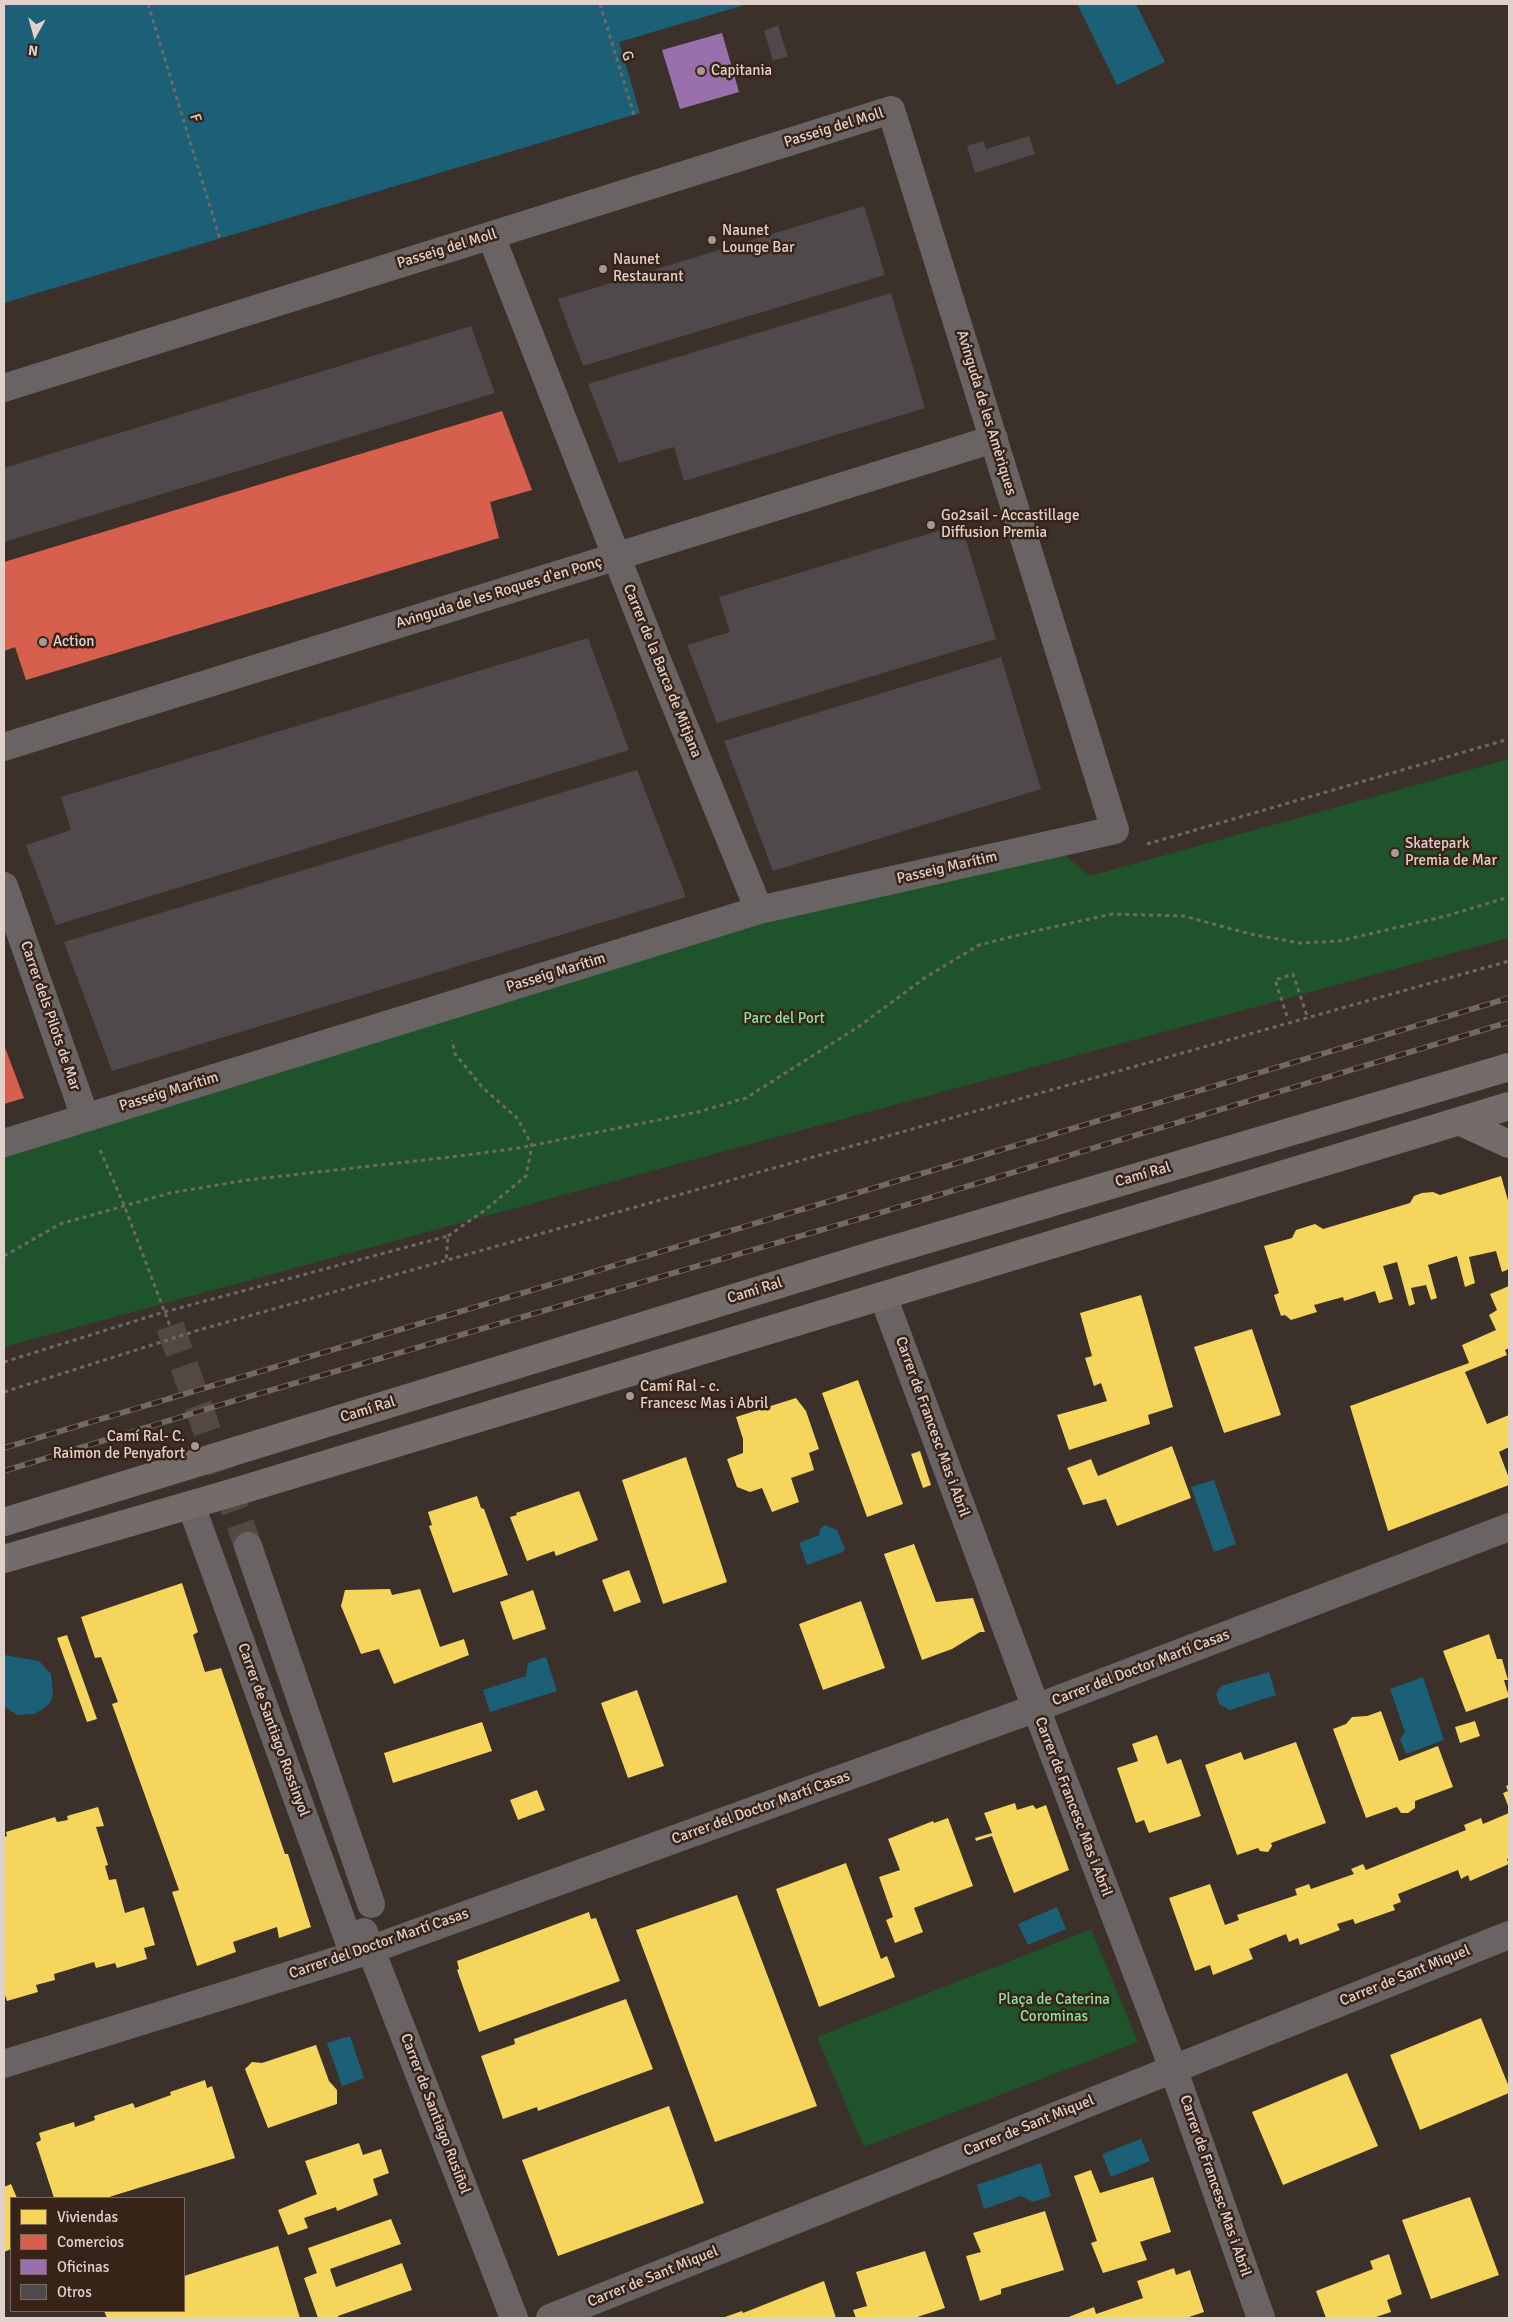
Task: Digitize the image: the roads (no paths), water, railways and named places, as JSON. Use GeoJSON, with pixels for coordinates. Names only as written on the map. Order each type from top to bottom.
{"type":"FeatureCollection","features":[{"type":"Feature","properties":{"kind":"main road","name":"Camí Ral"},"geometry":{"type":"LineString","coordinates":[[4,1522],[874,1255],[1509,1067]]}},
{"type":"Feature","properties":{"kind":"main road"},"geometry":{"type":"LineString","coordinates":[[4,1559],[191,1505],[1509,1106]]}},
{"type":"Feature","properties":{"kind":"main road"},"geometry":{"type":"LineString","coordinates":[[1459,1121],[1509,1144]]}},
{"type":"Feature","properties":{"kind":"street","name":"Passeig del Moll"},"geometry":{"type":"LineString","coordinates":[[4,388],[891,110]]}},
{"type":"Feature","properties":{"kind":"street","name":"Avinguda de les Amèriques"},"geometry":{"type":"LineString","coordinates":[[891,110],[1115,830]]}},
{"type":"Feature","properties":{"kind":"street","name":"Carrer de la Barca de Mitjana"},"geometry":{"type":"LineString","coordinates":[[491,236],[616,556],[759,910]]}},
{"type":"Feature","properties":{"kind":"street","name":"Avinguda de les Roques d'en Ponç"},"geometry":{"type":"LineString","coordinates":[[4,747],[994,439]]}},
{"type":"Feature","properties":{"kind":"street","name":"Passeig Marítim"},"geometry":{"type":"LineString","coordinates":[[4,1143],[759,910],[1115,830]]}},
{"type":"Feature","properties":{"kind":"street","name":"Carrer dels Pilots de Mar"},"geometry":{"type":"LineString","coordinates":[[4,886],[86,1117]]}},
{"type":"Feature","properties":{"kind":"street","name":"Carrer de Francesc Mas i Abril"},"geometry":{"type":"LineString","coordinates":[[883,1296],[1036,1708],[1173,2068],[1261,2318]]}},
{"type":"Feature","properties":{"kind":"street","name":"Carrer de Santiago Rossinyol"},"geometry":{"type":"LineString","coordinates":[[191,1505],[363,1952]]}},
{"type":"Feature","properties":{"kind":"street","name":"Carrer del Doctor Martí Casas"},"geometry":{"type":"LineString","coordinates":[[4,2064],[363,1952],[1036,1708],[1509,1527]]}},
{"type":"Feature","properties":{"kind":"street","name":"Carrer de Santiago Rusiñol"},"geometry":{"type":"LineString","coordinates":[[248,1546],[363,1907],[363,1952],[514,2318]]}},
{"type":"Feature","properties":{"kind":"street","name":"Carrer de Sant Miquel"},"geometry":{"type":"LineString","coordinates":[[550,2318],[1509,1935]]}},
{"type":"Feature","properties":{"kind":"water"},"geometry":{"type":"Polygon","coordinates":[[[4,4],[748,4],[619,42],[640,113],[4,303],[4,4]]]}},
{"type":"Feature","properties":{"kind":"water"},"geometry":{"type":"Polygon","coordinates":[[[1077,4],[1136,4],[1165,62],[1117,85],[1077,4]]]}},
{"type":"Feature","properties":{"kind":"water"},"geometry":{"type":"Polygon","coordinates":[[[1214,1480],[1236,1544],[1214,1552],[1191,1487],[1214,1480]]]}},
{"type":"Feature","properties":{"kind":"water"},"geometry":{"type":"Polygon","coordinates":[[[825,1525],[837,1530],[845,1549],[843,1552],[807,1565],[799,1543],[819,1535],[820,1529],[825,1525]]]}},
{"type":"Feature","properties":{"kind":"water"},"geometry":{"type":"Polygon","coordinates":[[[4,1655],[39,1661],[51,1674],[53,1696],[50,1703],[43,1709],[34,1714],[17,1715],[4,1706],[4,1655]]]}},
{"type":"Feature","properties":{"kind":"water"},"geometry":{"type":"Polygon","coordinates":[[[546,1657],[557,1691],[490,1712],[483,1690],[526,1676],[528,1663],[546,1657]]]}},
{"type":"Feature","properties":{"kind":"water"},"geometry":{"type":"Polygon","coordinates":[[[1269,1672],[1276,1695],[1230,1710],[1220,1705],[1216,1694],[1221,1686],[1269,1672]]]}},
{"type":"Feature","properties":{"kind":"water"},"geometry":{"type":"Polygon","coordinates":[[[1423,1677],[1444,1740],[1406,1754],[1400,1739],[1405,1732],[1390,1689],[1423,1677]]]}},
{"type":"Feature","properties":{"kind":"water"},"geometry":{"type":"Polygon","coordinates":[[[1057,1907],[1066,1929],[1028,1945],[1018,1924],[1057,1907]]]}},
{"type":"Feature","properties":{"kind":"water"},"geometry":{"type":"Polygon","coordinates":[[[350,2036],[364,2078],[342,2086],[327,2043],[350,2036]]]}},
{"type":"Feature","properties":{"kind":"water"},"geometry":{"type":"Polygon","coordinates":[[[1141,2139],[1150,2161],[1111,2177],[1102,2154],[1141,2139]]]}},
{"type":"Feature","properties":{"kind":"water"},"geometry":{"type":"Polygon","coordinates":[[[1041,2163],[1051,2196],[1033,2202],[1021,2196],[984,2209],[977,2185],[1041,2163]]]}},
{"type":"Feature","properties":{"kind":"tunnel"},"geometry":{"type":"LineString","coordinates":[[170,1326],[248,1546]]}},
{"type":"Feature","properties":{"kind":"railway"},"geometry":{"type":"LineString","coordinates":[[4,1448],[1509,998]]}},
{"type":"Feature","properties":{"kind":"railway"},"geometry":{"type":"LineString","coordinates":[[4,1471],[220,1405],[876,1214],[1509,1022]]}},
{"type":"Feature","properties":{"kind":"place","name":"Capitania"},"geometry":{"type":"Point","coordinates":[701,71]}},
{"type":"Feature","properties":{"kind":"place","name":"Naunet Lounge Bar"},"geometry":{"type":"Point","coordinates":[712,240]}},
{"type":"Feature","properties":{"kind":"place","name":"Naunet Restaurant"},"geometry":{"type":"Point","coordinates":[603,269]}},
{"type":"Feature","properties":{"kind":"place","name":"Go2sail - Accastillage Diffusion Premia"},"geometry":{"type":"Point","coordinates":[931,525]}},
{"type":"Feature","properties":{"kind":"place","name":"Action"},"geometry":{"type":"Point","coordinates":[43,642]}},
{"type":"Feature","properties":{"kind":"place","name":"Skatepark Premia de Mar"},"geometry":{"type":"Point","coordinates":[1395,853]}},
{"type":"Feature","properties":{"kind":"place","name":"Camí Ral - c. Francesc Mas i Abril"},"geometry":{"type":"Point","coordinates":[630,1396]}},
{"type":"Feature","properties":{"kind":"place","name":"Camí Ral- C. Raimon de Penyafort"},"geometry":{"type":"Point","coordinates":[195,1446]}},
{"type":"Feature","properties":{"kind":"park label","name":"Parc del Port"},"geometry":{"type":"Point","coordinates":[784,1019]}},
{"type":"Feature","properties":{"kind":"park label","name":"Plaça de Caterina Corominas"},"geometry":{"type":"Point","coordinates":[1054,2008]}}]}
